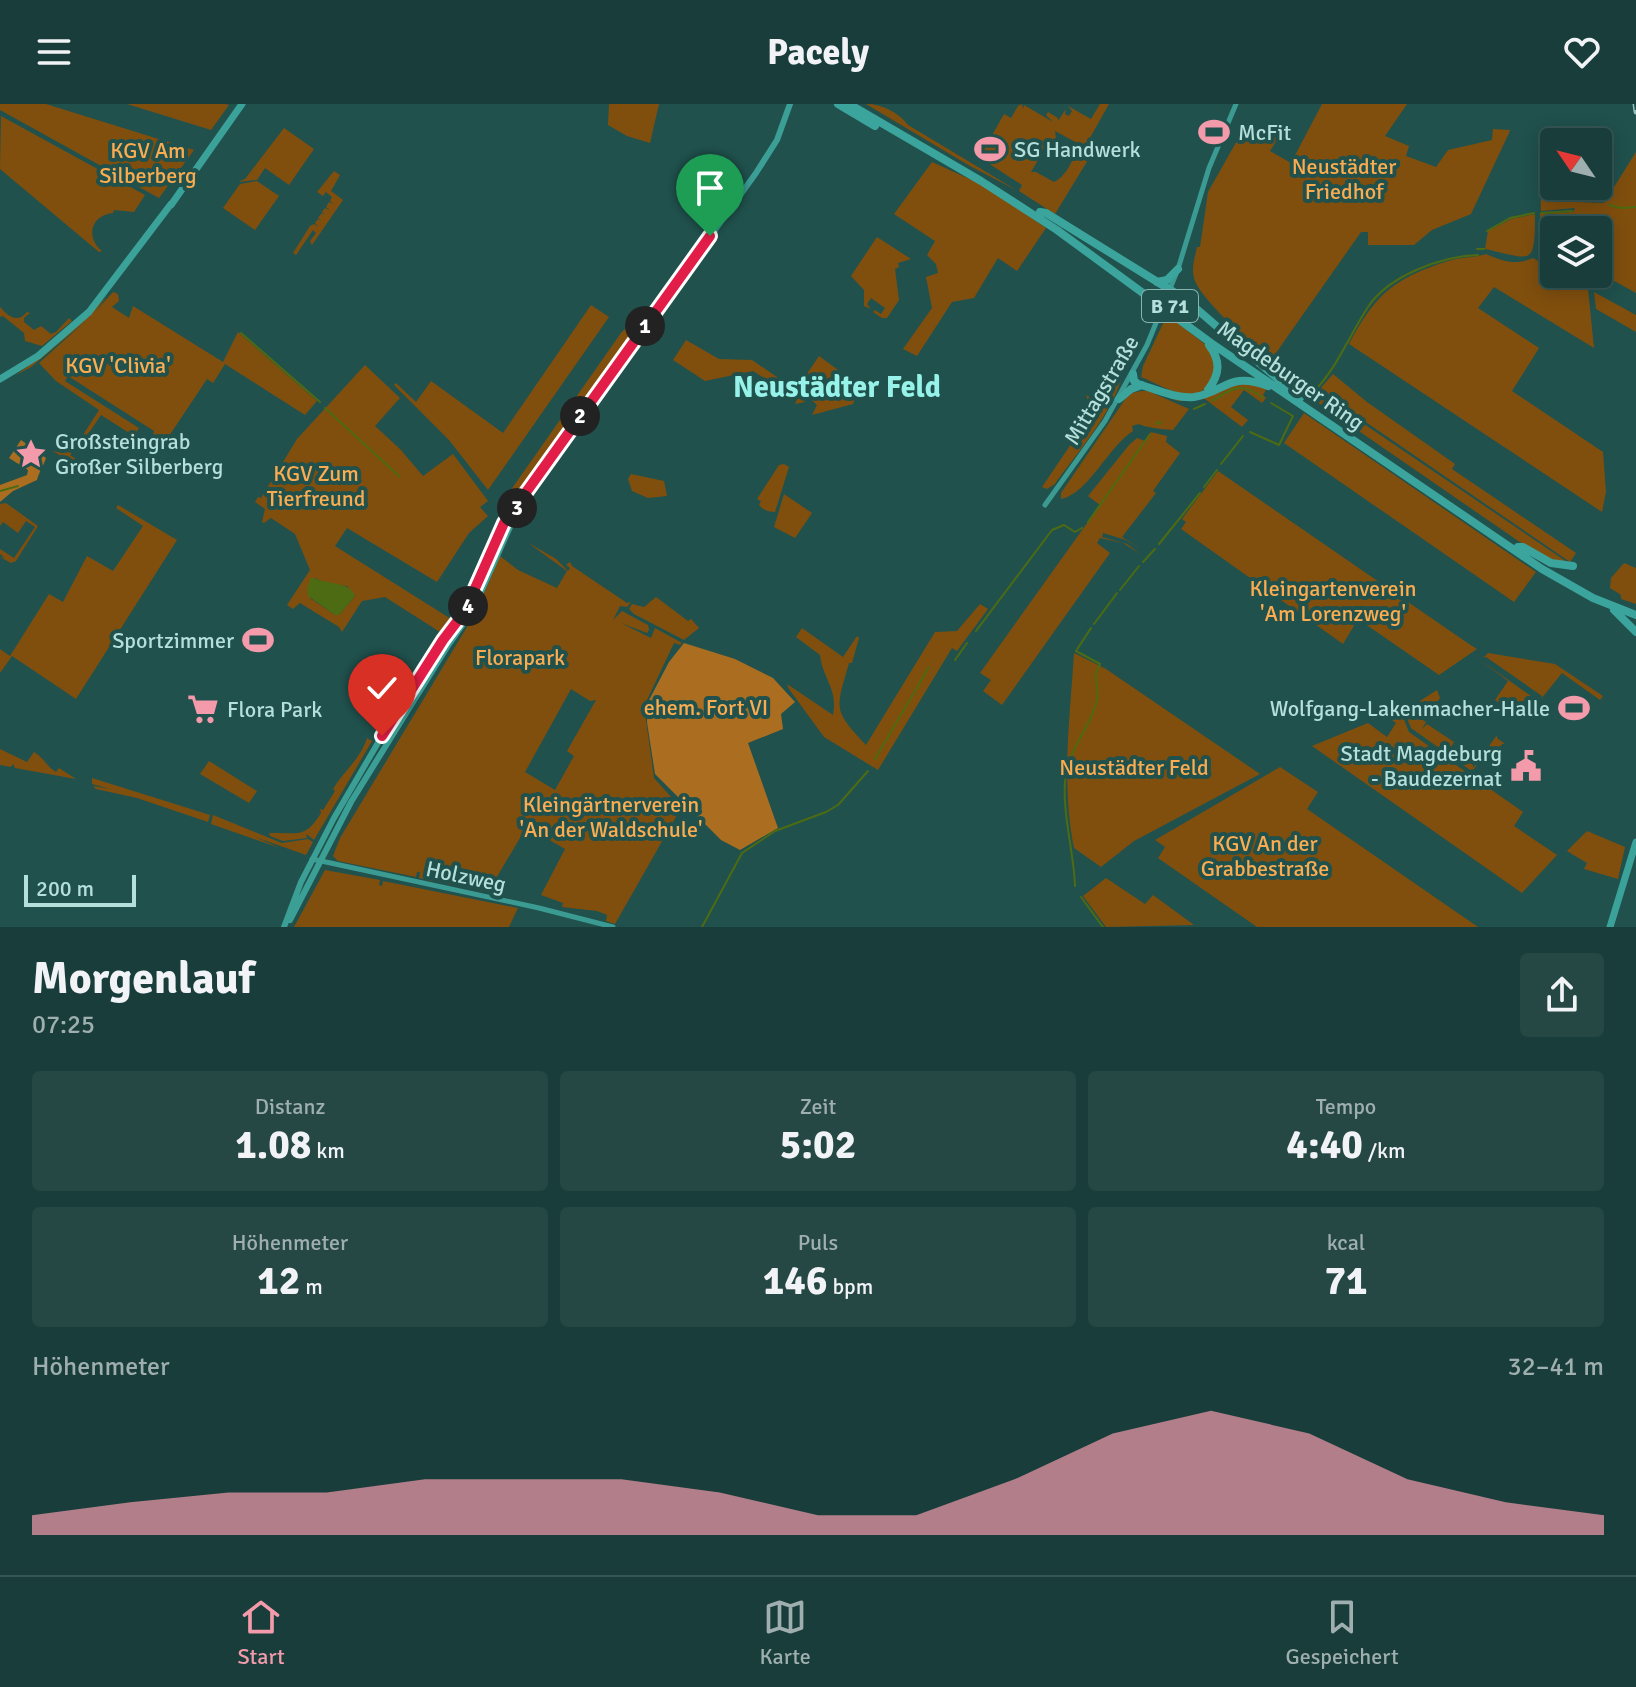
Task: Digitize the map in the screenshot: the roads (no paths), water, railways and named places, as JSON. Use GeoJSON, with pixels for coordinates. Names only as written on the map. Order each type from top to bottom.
{"type":"FeatureCollection","features":[{"type":"Feature","properties":{"kind":"highway"},"geometry":{"type":"LineString","coordinates":[[838,104],[898,138],[940,157]]}},
{"type":"Feature","properties":{"kind":"highway","name":"Magdeburger Ring"},"geometry":{"type":"LineString","coordinates":[[849,104],[1057,230],[1183,323],[1572,582],[1636,612]]}},
{"type":"Feature","properties":{"kind":"highway","name":"Magdeburger Ring"},"geometry":{"type":"LineString","coordinates":[[857,104],[1040,212],[1298,399],[1553,576],[1603,602],[1636,612]]}},
{"type":"Feature","properties":{"kind":"highway"},"geometry":{"type":"LineString","coordinates":[[1040,212],[1201,311],[1298,399]]}},
{"type":"Feature","properties":{"kind":"highway"},"geometry":{"type":"LineString","coordinates":[[1157,282],[1167,280],[1178,269]]}},
{"type":"Feature","properties":{"kind":"highway"},"geometry":{"type":"LineString","coordinates":[[1183,323],[1210,346],[1217,358],[1217,375],[1205,393]]}},
{"type":"Feature","properties":{"kind":"highway"},"geometry":{"type":"LineString","coordinates":[[1133,374],[1134,381],[1143,385],[1185,397],[1246,380],[1264,384],[1290,400],[1298,399]]}},
{"type":"Feature","properties":{"kind":"highway"},"geometry":{"type":"LineString","coordinates":[[1133,374],[1159,389]]}},
{"type":"Feature","properties":{"kind":"highway"},"geometry":{"type":"LineString","coordinates":[[1119,399],[1131,389],[1143,385]]}},
{"type":"Feature","properties":{"kind":"highway"},"geometry":{"type":"LineString","coordinates":[[1518,547],[1551,563],[1573,566]]}},
{"type":"Feature","properties":{"kind":"highway"},"geometry":{"type":"LineString","coordinates":[[1603,602],[1622,616],[1636,632]]}},
{"type":"Feature","properties":{"kind":"main road"},"geometry":{"type":"LineString","coordinates":[[0,379],[31,361],[62,337],[103,296],[242,104]]}},
{"type":"Feature","properties":{"kind":"main road"},"geometry":{"type":"LineString","coordinates":[[286,927],[316,860],[372,760],[445,637],[465,611],[504,523],[762,165],[780,134],[790,104]]}},
{"type":"Feature","properties":{"kind":"main road"},"geometry":{"type":"LineString","coordinates":[[1610,927],[1636,842]]}},
{"type":"Feature","properties":{"kind":"street","name":"Mittagstraße"},"geometry":{"type":"LineString","coordinates":[[1045,505],[1119,399],[1159,320],[1178,269],[1206,174],[1236,104]]}},
{"type":"Feature","properties":{"kind":"street","name":"Holzweg"},"geometry":{"type":"LineString","coordinates":[[316,860],[523,904],[613,927]]}},
{"type":"Feature","properties":{"kind":"waterway"},"geometry":{"type":"LineString","coordinates":[[1609,205],[1636,207]]}},
{"type":"Feature","properties":{"kind":"waterway"},"geometry":{"type":"LineString","coordinates":[[1541,213],[1572,211]]}},
{"type":"Feature","properties":{"kind":"waterway"},"geometry":{"type":"LineString","coordinates":[[1487,231],[1510,218],[1534,213]]}},
{"type":"Feature","properties":{"kind":"waterway"},"geometry":{"type":"LineString","coordinates":[[1477,249],[1484,249]]}},
{"type":"Feature","properties":{"kind":"waterway"},"geometry":{"type":"LineString","coordinates":[[1309,396],[1334,365],[1377,296],[1417,270],[1448,259],[1478,255]]}},
{"type":"Feature","properties":{"kind":"waterway"},"geometry":{"type":"LineString","coordinates":[[241,333],[320,402]]}},
{"type":"Feature","properties":{"kind":"waterway"},"geometry":{"type":"LineString","coordinates":[[1212,401],[1237,388],[1249,389],[1263,398]]}},
{"type":"Feature","properties":{"kind":"waterway"},"geometry":{"type":"LineString","coordinates":[[1250,432],[1279,445],[1293,416],[1271,403]]}},
{"type":"Feature","properties":{"kind":"waterway"},"geometry":{"type":"LineString","coordinates":[[1194,409],[1205,404]]}},
{"type":"Feature","properties":{"kind":"waterway"},"geometry":{"type":"LineString","coordinates":[[325,408],[399,476]]}},
{"type":"Feature","properties":{"kind":"waterway"},"geometry":{"type":"LineString","coordinates":[[1156,424],[1161,422]]}},
{"type":"Feature","properties":{"kind":"waterway"},"geometry":{"type":"LineString","coordinates":[[1088,522],[1150,434]]}},
{"type":"Feature","properties":{"kind":"waterway"},"geometry":{"type":"LineString","coordinates":[[1221,464],[1243,436]]}},
{"type":"Feature","properties":{"kind":"waterway"},"geometry":{"type":"LineString","coordinates":[[1204,487],[1217,470]]}},
{"type":"Feature","properties":{"kind":"waterway"},"geometry":{"type":"LineString","coordinates":[[0,491],[18,486]]}},
{"type":"Feature","properties":{"kind":"waterway"},"geometry":{"type":"LineString","coordinates":[[1159,544],[1200,493]]}},
{"type":"Feature","properties":{"kind":"waterway"},"geometry":{"type":"LineString","coordinates":[[976,631],[1052,530],[1064,525],[1075,532],[1082,528]]}},
{"type":"Feature","properties":{"kind":"waterway"},"geometry":{"type":"LineString","coordinates":[[1143,562],[1155,549]]}},
{"type":"Feature","properties":{"kind":"waterway"},"geometry":{"type":"LineString","coordinates":[[1120,590],[1139,566]]}},
{"type":"Feature","properties":{"kind":"waterway"},"geometry":{"type":"LineString","coordinates":[[1094,624],[1117,593]]}},
{"type":"Feature","properties":{"kind":"waterway"},"geometry":{"type":"LineString","coordinates":[[1075,886],[1065,782],[1070,759],[1097,700],[1096,674],[1100,664],[1076,651],[1091,628]]}},
{"type":"Feature","properties":{"kind":"waterway"},"geometry":{"type":"LineString","coordinates":[[955,660],[967,643]]}},
{"type":"Feature","properties":{"kind":"waterway"},"geometry":{"type":"LineString","coordinates":[[875,759],[929,667]]}},
{"type":"Feature","properties":{"kind":"waterway"},"geometry":{"type":"LineString","coordinates":[[702,927],[742,853],[775,831],[838,805],[868,771]]}},
{"type":"Feature","properties":{"kind":"waterway"},"geometry":{"type":"LineString","coordinates":[[1081,897],[1103,927]]}},
{"type":"Feature","properties":{"kind":"railway"},"geometry":{"type":"LineString","coordinates":[[1635,104],[1636,112]]}},
{"type":"Feature","properties":{"kind":"place","name":"McFit"},"geometry":{"type":"Point","coordinates":[1214,132]}},
{"type":"Feature","properties":{"kind":"place","name":"SG Handwerk"},"geometry":{"type":"Point","coordinates":[990,149]}},
{"type":"Feature","properties":{"kind":"place","name":"Großsteingrab Großer Silberberg"},"geometry":{"type":"Point","coordinates":[31,454]}},
{"type":"Feature","properties":{"kind":"place","name":"Sportzimmer"},"geometry":{"type":"Point","coordinates":[258,640]}},
{"type":"Feature","properties":{"kind":"place","name":"Wolfgang-Lakenmacher-Halle"},"geometry":{"type":"Point","coordinates":[1574,708]}},
{"type":"Feature","properties":{"kind":"place","name":"Flora Park"},"geometry":{"type":"Point","coordinates":[203,709]}},
{"type":"Feature","properties":{"kind":"place","name":"Stadt Magdeburg - Baudezernat"},"geometry":{"type":"Point","coordinates":[1526,766]}},
{"type":"Feature","properties":{"kind":"district","name":"Neustädter Feld"},"geometry":{"type":"Point","coordinates":[837,387]}},
{"type":"Feature","properties":{"kind":"park label","name":"KGV Am Silberberg"},"geometry":{"type":"Point","coordinates":[148,162]}},
{"type":"Feature","properties":{"kind":"park label","name":"Neustädter Friedhof"},"geometry":{"type":"Point","coordinates":[1344,178]}},
{"type":"Feature","properties":{"kind":"park label","name":"KGV 'Clivia'"},"geometry":{"type":"Point","coordinates":[118,365]}},
{"type":"Feature","properties":{"kind":"park label","name":"KGV Zum Tierfreund"},"geometry":{"type":"Point","coordinates":[316,486]}},
{"type":"Feature","properties":{"kind":"park label","name":"Kleingartenverein 'Am Lorenzweg'"},"geometry":{"type":"Point","coordinates":[1333,600]}},
{"type":"Feature","properties":{"kind":"park label","name":"Florapark"},"geometry":{"type":"Point","coordinates":[520,657]}},
{"type":"Feature","properties":{"kind":"park label","name":"ehem. Fort VI"},"geometry":{"type":"Point","coordinates":[706,707]}},
{"type":"Feature","properties":{"kind":"park label","name":"Kleingärtnerverein 'An der Waldschule'"},"geometry":{"type":"Point","coordinates":[611,816]}},
{"type":"Feature","properties":{"kind":"park label","name":"KGV An der Grabbestraße"},"geometry":{"type":"Point","coordinates":[1265,856]}}]}
